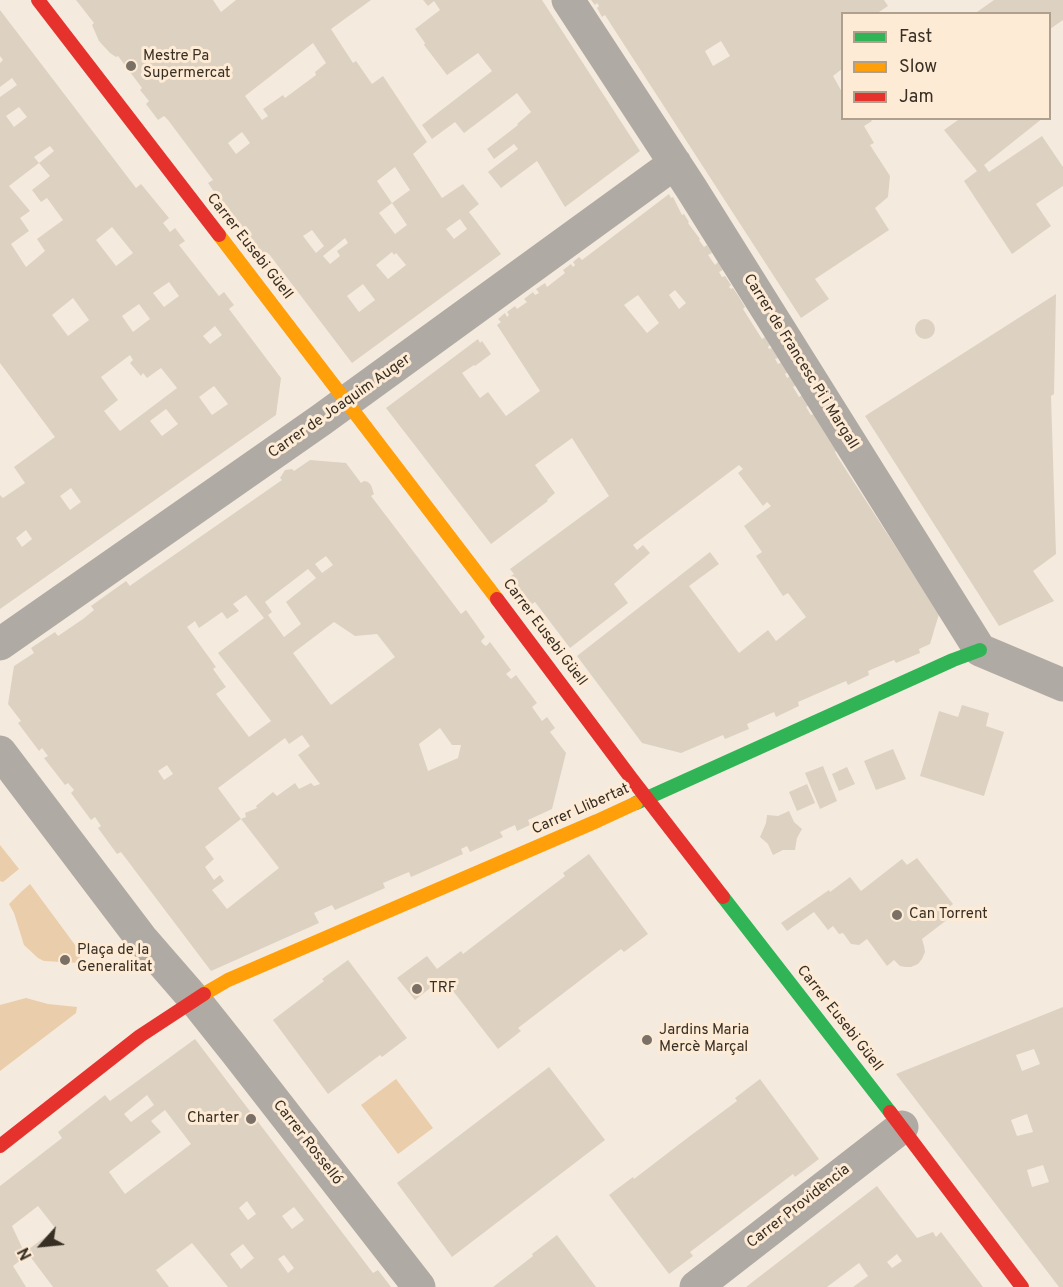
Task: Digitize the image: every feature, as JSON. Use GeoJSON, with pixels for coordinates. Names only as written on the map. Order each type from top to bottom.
{"type":"FeatureCollection","features":[{"type":"Feature","properties":{"kind":"street","name":"Carrer Eusebi Güell"},"geometry":{"type":"LineString","coordinates":[[38,0],[347,401],[647,798],[902,1127],[1022,1287]]}},
{"type":"Feature","properties":{"kind":"street","name":"Carrer de Francesc Pi i Margall"},"geometry":{"type":"LineString","coordinates":[[568,0],[675,163],[980,650]]}},
{"type":"Feature","properties":{"kind":"street","name":"Carrer de Joaquim Auger"},"geometry":{"type":"LineString","coordinates":[[0,644],[398,366],[675,163]]}},
{"type":"Feature","properties":{"kind":"street"},"geometry":{"type":"LineString","coordinates":[[980,650],[1063,685]]}},
{"type":"Feature","properties":{"kind":"street","name":"Carrer Llibertat"},"geometry":{"type":"LineString","coordinates":[[194,999],[228,980],[575,831],[953,660],[980,650]]}},
{"type":"Feature","properties":{"kind":"street"},"geometry":{"type":"LineString","coordinates":[[0,752],[141,938],[194,999],[140,1036],[0,1146]]}},
{"type":"Feature","properties":{"kind":"street","name":"Carrer Rosselló"},"geometry":{"type":"LineString","coordinates":[[194,999],[419,1287]]}},
{"type":"Feature","properties":{"kind":"street","name":"Carrer Providència"},"geometry":{"type":"LineString","coordinates":[[696,1287],[902,1127]]}},
{"type":"Feature","properties":{"kind":"shaded area"},"geometry":{"type":"Polygon","coordinates":[[[0,845],[19,869],[3,882],[0,881],[0,845]]]}},
{"type":"Feature","properties":{"kind":"shaded area"},"geometry":{"type":"Polygon","coordinates":[[[30,884],[81,953],[81,963],[44,961],[24,945],[9,904],[30,884]]]}},
{"type":"Feature","properties":{"kind":"shaded area"},"geometry":{"type":"Polygon","coordinates":[[[26,998],[48,1004],[77,1007],[76,1013],[0,1071],[0,1005],[26,998]]]}},
{"type":"Feature","properties":{"kind":"shaded area"},"geometry":{"type":"Polygon","coordinates":[[[396,1079],[433,1128],[398,1154],[361,1105],[396,1079]]]}},
{"type":"Feature","properties":{"kind":"building"},"geometry":{"type":"Polygon","coordinates":[[[76,0],[213,0],[221,12],[236,0],[371,0],[331,29],[353,63],[356,61],[372,84],[383,76],[427,142],[413,154],[442,198],[463,184],[479,204],[469,212],[501,254],[352,363],[269,254],[264,258],[224,202],[222,203],[208,183],[213,180],[168,120],[164,116],[158,120],[146,104],[149,101],[140,90],[142,88],[118,56],[110,53],[99,41],[92,25],[94,23],[76,0]],[[313,43],[245,96],[262,120],[268,116],[263,109],[283,95],[285,98],[316,75],[315,72],[326,63],[313,43]],[[242,132],[228,143],[236,154],[250,143],[242,132]],[[395,167],[377,181],[392,203],[410,190],[395,167]],[[392,203],[379,213],[395,234],[407,225],[392,203]],[[460,219],[446,229],[454,239],[467,229],[460,219]],[[312,230],[303,236],[316,253],[324,246],[312,230]],[[345,238],[323,256],[330,264],[340,256],[337,251],[348,243],[345,238]],[[392,252],[376,265],[388,279],[406,265],[396,253],[394,255],[392,252]],[[363,284],[347,296],[359,312],[375,300],[363,284]]]}},
{"type":"Feature","properties":{"kind":"building"},"geometry":{"type":"Polygon","coordinates":[[[423,0],[542,0],[640,151],[565,207],[537,161],[501,188],[488,172],[518,149],[514,144],[494,159],[487,149],[531,112],[517,93],[464,133],[455,122],[432,139],[422,125],[492,71],[478,53],[447,75],[415,29],[440,10],[434,1],[428,6],[423,0]]]}},
{"type":"Feature","properties":{"kind":"building"},"geometry":{"type":"Polygon","coordinates":[[[591,0],[884,0],[888,6],[879,12],[841,12],[841,70],[833,76],[841,90],[841,120],[872,121],[864,126],[874,143],[870,145],[890,176],[888,197],[875,208],[889,230],[815,279],[829,299],[801,318],[605,15],[602,17],[597,3],[595,5],[591,0]],[[721,41],[705,51],[713,66],[730,56],[721,41]]]}},
{"type":"Feature","properties":{"kind":"building"},"geometry":{"type":"Polygon","coordinates":[[[994,0],[1063,0],[1063,20],[1051,28],[1051,12],[977,12],[994,0]]]}},
{"type":"Feature","properties":{"kind":"building"},"geometry":{"type":"Polygon","coordinates":[[[0,10],[136,188],[141,184],[169,218],[163,223],[170,232],[175,228],[185,241],[179,245],[182,249],[219,296],[224,292],[234,305],[229,309],[281,378],[276,415],[0,609],[0,495],[3,498],[25,483],[14,467],[55,437],[0,363],[0,97],[17,85],[12,78],[0,87],[0,63],[3,60],[0,56],[0,10]],[[19,107],[6,116],[14,127],[27,117],[19,107]],[[50,146],[34,157],[39,163],[54,151],[50,146]],[[39,163],[9,186],[30,211],[20,218],[29,231],[11,244],[26,267],[45,251],[37,239],[63,220],[47,198],[41,202],[32,190],[50,176],[39,163]],[[112,227],[96,240],[116,266],[133,253],[112,227]],[[169,282],[153,293],[164,307],[179,296],[169,282]],[[73,298],[52,315],[68,336],[89,320],[73,298]],[[139,304],[122,316],[133,332],[150,319],[139,304]],[[215,326],[203,336],[210,344],[222,335],[215,326]],[[130,355],[101,377],[118,400],[104,411],[120,431],[177,388],[161,368],[147,378],[143,373],[141,376],[130,363],[133,360],[130,355]],[[214,386],[199,397],[212,415],[228,404],[214,386]],[[166,409],[150,421],[162,436],[178,424],[166,409]],[[71,488],[60,496],[70,510],[81,502],[71,488]],[[26,530],[16,538],[22,547],[32,539],[26,530]]]}},
{"type":"Feature","properties":{"kind":"building"},"geometry":{"type":"Polygon","coordinates":[[[958,120],[1040,120],[984,165],[989,172],[1042,136],[1063,167],[1063,186],[1036,204],[1051,226],[1012,254],[964,181],[977,171],[944,130],[958,120]]]}},
{"type":"Feature","properties":{"kind":"building"},"geometry":{"type":"Polygon","coordinates":[[[669,194],[671,198],[673,197],[699,240],[704,247],[707,245],[712,253],[708,255],[715,265],[718,262],[723,270],[719,272],[722,277],[725,276],[731,285],[729,287],[733,288],[739,297],[745,307],[743,309],[762,339],[765,337],[770,345],[769,349],[772,348],[778,358],[775,359],[778,364],[782,362],[788,372],[785,374],[787,378],[790,376],[796,385],[793,387],[799,397],[802,395],[809,405],[806,407],[811,415],[814,414],[837,450],[835,452],[837,456],[939,614],[930,644],[919,649],[920,653],[896,663],[894,660],[868,671],[869,675],[848,685],[846,681],[798,702],[799,706],[776,717],[774,712],[747,724],[749,729],[725,739],[723,735],[681,753],[642,743],[577,656],[710,552],[719,564],[689,586],[739,653],[768,630],[776,641],[806,617],[788,593],[783,596],[756,556],[762,552],[744,526],[771,506],[767,502],[763,506],[738,473],[743,469],[739,465],[633,545],[637,550],[643,545],[650,553],[614,584],[628,603],[570,648],[535,602],[529,606],[508,578],[514,574],[510,569],[609,496],[572,438],[535,465],[555,493],[548,501],[491,544],[386,408],[478,339],[491,354],[462,373],[480,398],[488,392],[506,416],[540,391],[497,325],[501,322],[498,319],[505,313],[507,317],[509,315],[507,312],[515,306],[517,309],[527,302],[524,299],[533,292],[535,295],[539,293],[536,289],[545,283],[547,287],[565,273],[563,270],[571,264],[573,267],[575,265],[573,262],[579,257],[582,260],[669,194]],[[675,290],[669,295],[679,309],[686,303],[675,290]],[[638,295],[624,305],[647,333],[659,323],[638,295]]]}},
{"type":"Feature","properties":{"kind":"building"},"geometry":{"type":"Polygon","coordinates":[[[1056,294],[1054,394],[1051,396],[1056,554],[1033,571],[1054,601],[999,626],[865,416],[1056,294]]]}},
{"type":"Feature","properties":{"kind":"building"},"geometry":{"type":"Polygon","coordinates":[[[921,319],[929,319],[935,325],[935,333],[929,339],[921,339],[915,333],[915,325],[921,319]]]}},
{"type":"Feature","properties":{"kind":"building"},"geometry":{"type":"Polygon","coordinates":[[[310,460],[346,463],[361,483],[364,481],[371,485],[374,494],[371,496],[461,614],[466,610],[485,637],[481,641],[483,644],[486,646],[490,642],[511,670],[506,674],[511,679],[516,675],[537,703],[532,707],[542,721],[547,717],[555,728],[550,732],[566,753],[552,809],[528,820],[530,825],[517,831],[515,825],[500,832],[503,837],[470,852],[467,846],[461,849],[463,854],[411,877],[409,872],[383,883],[385,888],[335,910],[332,905],[314,913],[319,923],[211,971],[121,852],[117,854],[98,828],[101,826],[95,817],[91,820],[71,793],[74,790],[68,783],[65,785],[44,758],[48,756],[42,748],[39,751],[18,723],[21,721],[8,704],[14,666],[34,653],[31,648],[55,632],[58,636],[83,619],[94,610],[91,606],[126,581],[130,586],[282,480],[280,478],[285,470],[294,471],[310,460]],[[326,556],[315,564],[322,573],[333,565],[326,556]],[[308,569],[265,602],[272,612],[268,615],[284,637],[301,624],[286,602],[316,578],[308,569]],[[246,595],[233,604],[239,611],[227,619],[222,612],[199,628],[195,621],[187,627],[216,667],[213,669],[226,687],[216,694],[249,737],[271,721],[218,653],[264,618],[246,595]],[[334,622],[293,653],[331,705],[395,657],[377,634],[355,636],[334,622]],[[440,728],[419,744],[428,771],[458,758],[461,745],[452,745],[440,728]],[[302,735],[289,744],[285,738],[218,788],[241,819],[246,817],[245,813],[257,808],[256,806],[273,792],[277,796],[295,783],[299,789],[311,783],[314,786],[320,784],[298,755],[310,746],[302,735]],[[167,765],[158,771],[164,780],[173,774],[167,765]],[[241,819],[205,847],[214,859],[205,867],[214,880],[220,875],[224,881],[212,890],[227,909],[279,868],[241,819]]]}},
{"type":"Feature","properties":{"kind":"building"},"geometry":{"type":"Polygon","coordinates":[[[962,705],[989,713],[986,726],[1004,732],[984,796],[920,776],[939,711],[958,717],[962,705]]]}},
{"type":"Feature","properties":{"kind":"building"},"geometry":{"type":"Polygon","coordinates":[[[893,749],[906,779],[876,790],[864,761],[893,749]]]}},
{"type":"Feature","properties":{"kind":"building"},"geometry":{"type":"Polygon","coordinates":[[[823,766],[837,801],[820,809],[805,773],[823,766]]]}},
{"type":"Feature","properties":{"kind":"building"},"geometry":{"type":"Polygon","coordinates":[[[847,767],[855,784],[839,791],[832,774],[847,767]]]}},
{"type":"Feature","properties":{"kind":"building"},"geometry":{"type":"Polygon","coordinates":[[[807,784],[815,803],[797,811],[789,792],[807,784]]]}},
{"type":"Feature","properties":{"kind":"building"},"geometry":{"type":"Polygon","coordinates":[[[789,811],[794,822],[802,829],[797,838],[795,850],[783,850],[773,855],[768,844],[760,837],[767,815],[778,816],[789,811]]]}},
{"type":"Feature","properties":{"kind":"building"},"geometry":{"type":"Polygon","coordinates":[[[589,854],[648,934],[624,952],[621,949],[518,1028],[521,1031],[498,1049],[443,978],[415,1000],[397,978],[427,956],[437,969],[461,951],[463,954],[565,876],[563,873],[589,854]]]}},
{"type":"Feature","properties":{"kind":"building","name":"Can Torrent"},"geometry":{"type":"Polygon","coordinates":[[[917,858],[953,904],[943,912],[948,919],[922,939],[925,952],[918,964],[905,967],[900,966],[894,960],[887,966],[867,939],[859,945],[851,944],[843,933],[839,934],[833,926],[828,930],[814,912],[787,931],[781,923],[850,877],[861,891],[902,859],[907,865],[917,858]]]}},
{"type":"Feature","properties":{"kind":"building"},"geometry":{"type":"Polygon","coordinates":[[[348,960],[407,1038],[328,1094],[273,1020],[348,960]]]}},
{"type":"Feature","properties":{"kind":"building"},"geometry":{"type":"Polygon","coordinates":[[[1063,1007],[1063,1287],[1059,1287],[896,1074],[1063,1007]],[[1034,1049],[1016,1055],[1022,1071],[1040,1064],[1034,1049]],[[1027,1114],[1011,1120],[1017,1136],[1033,1132],[1027,1114]],[[1043,1165],[1027,1170],[1032,1187],[1049,1182],[1043,1165]]]}},
{"type":"Feature","properties":{"kind":"building"},"geometry":{"type":"Polygon","coordinates":[[[195,1039],[373,1273],[378,1270],[391,1287],[228,1287],[192,1243],[156,1270],[169,1287],[53,1287],[26,1251],[56,1229],[38,1206],[12,1226],[26,1256],[13,1266],[26,1287],[0,1287],[0,1186],[62,1138],[58,1132],[105,1095],[110,1101],[195,1039]],[[147,1095],[124,1114],[131,1122],[154,1105],[147,1095]],[[165,1110],[151,1121],[161,1132],[109,1172],[125,1194],[191,1144],[165,1110]],[[247,1201],[239,1208],[248,1220],[256,1214],[247,1201]],[[294,1207],[282,1216],[292,1229],[304,1220],[294,1207]],[[243,1244],[230,1254],[241,1269],[254,1258],[243,1244]],[[284,1255],[278,1259],[288,1273],[294,1268],[284,1255]]]}},
{"type":"Feature","properties":{"kind":"building"},"geometry":{"type":"Polygon","coordinates":[[[549,1067],[605,1140],[452,1257],[397,1183],[549,1067]]]}},
{"type":"Feature","properties":{"kind":"building"},"geometry":{"type":"Polygon","coordinates":[[[760,1079],[819,1159],[795,1177],[793,1174],[690,1252],[693,1256],[669,1274],[609,1195],[633,1177],[634,1179],[737,1101],[735,1098],[760,1079]]]}},
{"type":"Feature","properties":{"kind":"building"},"geometry":{"type":"Polygon","coordinates":[[[877,1186],[917,1238],[933,1232],[936,1237],[941,1232],[983,1287],[853,1287],[868,1276],[859,1263],[827,1287],[746,1287],[877,1186]],[[897,1254],[887,1262],[892,1268],[902,1261],[897,1254]]]}},
{"type":"Feature","properties":{"kind":"building"},"geometry":{"type":"Polygon","coordinates":[[[557,1235],[596,1287],[493,1287],[533,1256],[532,1254],[557,1235]]]}},
{"type":"Feature","properties":{"kind":"traffic: fast"},"geometry":{"type":"LineString","coordinates":[[636,803],[953,660],[980,650]]}},
{"type":"Feature","properties":{"kind":"traffic: fast"},"geometry":{"type":"LineString","coordinates":[[723,897],[890,1112]]}},
{"type":"Feature","properties":{"kind":"traffic: slow"},"geometry":{"type":"LineString","coordinates":[[219,235],[497,599]]}},
{"type":"Feature","properties":{"kind":"traffic: slow"},"geometry":{"type":"LineString","coordinates":[[204,994],[228,980],[636,803]]}},
{"type":"Feature","properties":{"kind":"traffic: jam"},"geometry":{"type":"LineString","coordinates":[[38,0],[219,235]]}},
{"type":"Feature","properties":{"kind":"traffic: jam"},"geometry":{"type":"LineString","coordinates":[[497,599],[723,897]]}},
{"type":"Feature","properties":{"kind":"traffic: jam"},"geometry":{"type":"LineString","coordinates":[[0,1146],[140,1036],[204,994]]}},
{"type":"Feature","properties":{"kind":"traffic: jam"},"geometry":{"type":"LineString","coordinates":[[890,1112],[1022,1287]]}},
{"type":"Feature","properties":{"kind":"place","name":"Mestre Pa Supermercat"},"geometry":{"type":"Point","coordinates":[131,66]}},
{"type":"Feature","properties":{"kind":"place","name":"Can Torrent"},"geometry":{"type":"Point","coordinates":[897,915]}},
{"type":"Feature","properties":{"kind":"place","name":"Plaça de la Generalitat"},"geometry":{"type":"Point","coordinates":[65,960]}},
{"type":"Feature","properties":{"kind":"place","name":"TRF"},"geometry":{"type":"Point","coordinates":[417,989]}},
{"type":"Feature","properties":{"kind":"place","name":"Jardins Maria Mercè Marçal"},"geometry":{"type":"Point","coordinates":[647,1040]}},
{"type":"Feature","properties":{"kind":"place","name":"Charter"},"geometry":{"type":"Point","coordinates":[251,1119]}}]}
